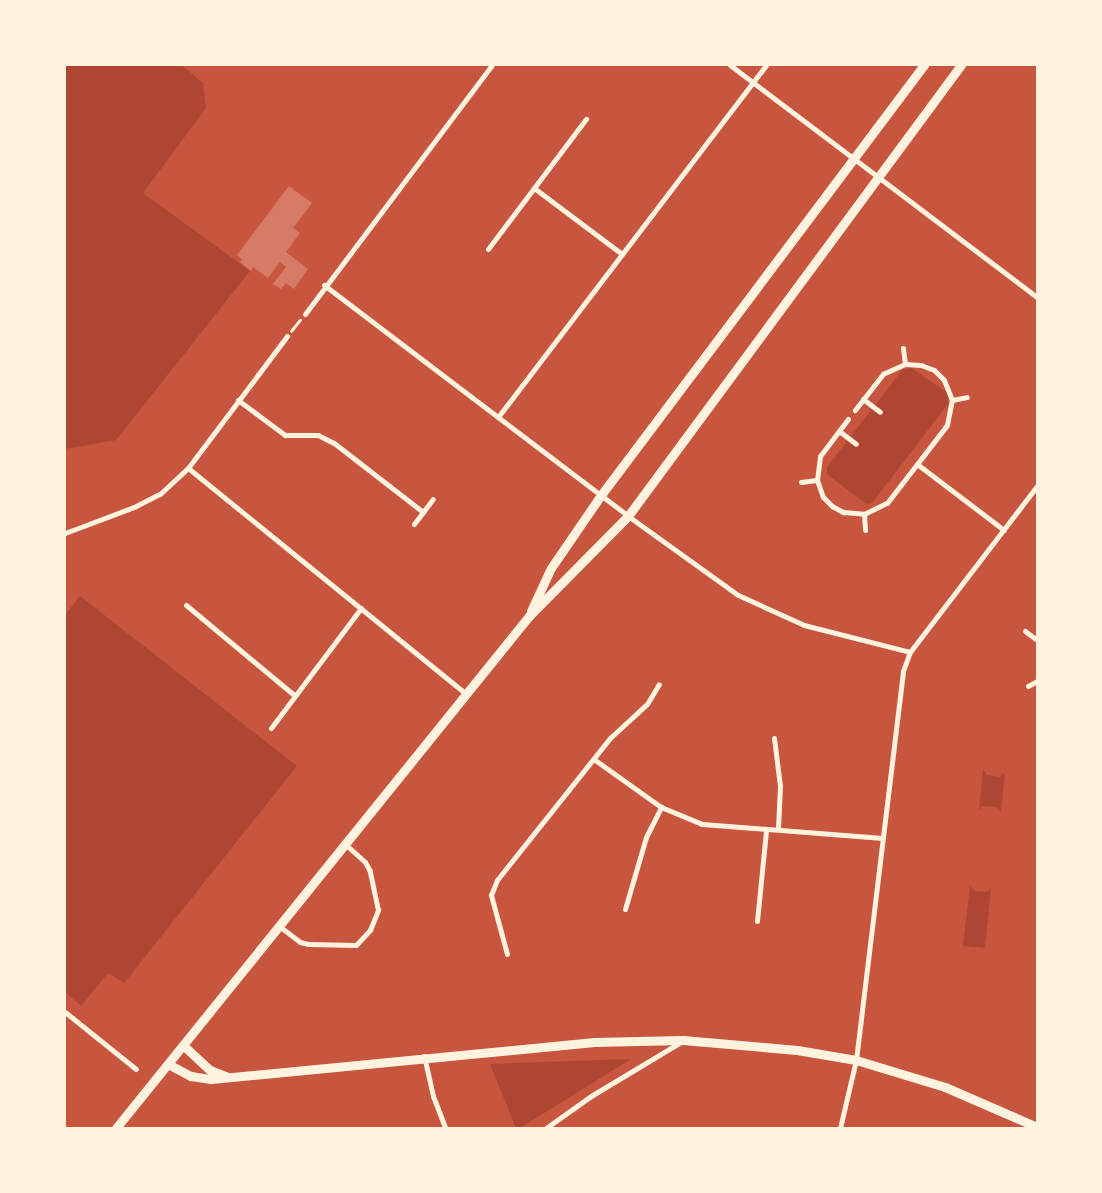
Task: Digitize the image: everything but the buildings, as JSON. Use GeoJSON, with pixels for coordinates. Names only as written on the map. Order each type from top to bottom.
{"type":"FeatureCollection","features":[{"type":"Feature","properties":{"kind":"street"},"geometry":{"type":"LineString","coordinates":[[305,314],[324,285],[492,65]]}},
{"type":"Feature","properties":{"kind":"street"},"geometry":{"type":"LineString","coordinates":[[730,65],[1037,297]]}},
{"type":"Feature","properties":{"kind":"street"},"geometry":{"type":"LineString","coordinates":[[498,417],[766,65]]}},
{"type":"Feature","properties":{"kind":"street"},"geometry":{"type":"LineString","coordinates":[[529,616],[551,568],[601,494],[924,65]]}},
{"type":"Feature","properties":{"kind":"street"},"geometry":{"type":"LineString","coordinates":[[116,1128],[529,616],[628,516],[961,65]]}},
{"type":"Feature","properties":{"kind":"street"},"geometry":{"type":"LineString","coordinates":[[488,249],[586,119]]}},
{"type":"Feature","properties":{"kind":"street"},"geometry":{"type":"LineString","coordinates":[[534,188],[622,254]]}},
{"type":"Feature","properties":{"kind":"street"},"geometry":{"type":"LineString","coordinates":[[324,285],[628,516],[738,595],[804,625],[910,652]]}},
{"type":"Feature","properties":{"kind":"street"},"geometry":{"type":"LineString","coordinates":[[65,533],[152,498],[188,468],[287,336]]}},
{"type":"Feature","properties":{"kind":"street"},"geometry":{"type":"LineString","coordinates":[[903,348],[905,364]]}},
{"type":"Feature","properties":{"kind":"street"},"geometry":{"type":"LineString","coordinates":[[848,419],[820,456],[817,480],[823,497],[832,506],[843,512],[864,514],[887,503],[947,425],[952,400],[944,380],[934,370],[921,365],[905,364],[883,374],[855,410]]}},
{"type":"Feature","properties":{"kind":"street"},"geometry":{"type":"LineString","coordinates":[[952,400],[968,397]]}},
{"type":"Feature","properties":{"kind":"street"},"geometry":{"type":"LineString","coordinates":[[238,400],[285,435],[318,435],[334,443],[423,512]]}},
{"type":"Feature","properties":{"kind":"street"},"geometry":{"type":"LineString","coordinates":[[863,400],[880,412]]}},
{"type":"Feature","properties":{"kind":"street"},"geometry":{"type":"LineString","coordinates":[[839,431],[856,444]]}},
{"type":"Feature","properties":{"kind":"street"},"geometry":{"type":"LineString","coordinates":[[917,464],[1004,530]]}},
{"type":"Feature","properties":{"kind":"street"},"geometry":{"type":"LineString","coordinates":[[188,468],[467,695]]}},
{"type":"Feature","properties":{"kind":"street"},"geometry":{"type":"LineString","coordinates":[[801,482],[817,480]]}},
{"type":"Feature","properties":{"kind":"street"},"geometry":{"type":"LineString","coordinates":[[840,1128],[856,1060],[903,671],[910,652],[1037,486]]}},
{"type":"Feature","properties":{"kind":"street"},"geometry":{"type":"LineString","coordinates":[[414,524],[433,499]]}},
{"type":"Feature","properties":{"kind":"street"},"geometry":{"type":"LineString","coordinates":[[864,514],[865,530]]}},
{"type":"Feature","properties":{"kind":"street"},"geometry":{"type":"LineString","coordinates":[[186,606],[294,695]]}},
{"type":"Feature","properties":{"kind":"street"},"geometry":{"type":"LineString","coordinates":[[271,728],[361,608]]}},
{"type":"Feature","properties":{"kind":"street"},"geometry":{"type":"LineString","coordinates":[[1025,631],[1037,640]]}},
{"type":"Feature","properties":{"kind":"street"},"geometry":{"type":"LineString","coordinates":[[1028,686],[1037,681]]}},
{"type":"Feature","properties":{"kind":"street"},"geometry":{"type":"LineString","coordinates":[[507,954],[491,895],[497,880],[595,760],[610,738],[647,704],[659,684]]}},
{"type":"Feature","properties":{"kind":"street"},"geometry":{"type":"LineString","coordinates":[[774,738],[780,786],[778,828]]}},
{"type":"Feature","properties":{"kind":"street"},"geometry":{"type":"LineString","coordinates":[[595,760],[662,807],[702,824],[766,831],[778,828],[882,838]]}},
{"type":"Feature","properties":{"kind":"street"},"geometry":{"type":"LineString","coordinates":[[625,909],[646,837],[662,807]]}},
{"type":"Feature","properties":{"kind":"street"},"geometry":{"type":"LineString","coordinates":[[757,921],[766,831]]}},
{"type":"Feature","properties":{"kind":"street"},"geometry":{"type":"LineString","coordinates":[[279,926],[300,942],[308,944],[356,945],[370,930],[378,910],[370,871],[361,858],[345,844]]}},
{"type":"Feature","properties":{"kind":"street"},"geometry":{"type":"LineString","coordinates":[[65,1012],[136,1069]]}},
{"type":"Feature","properties":{"kind":"street"},"geometry":{"type":"LineString","coordinates":[[546,1128],[591,1096],[683,1040]]}},
{"type":"Feature","properties":{"kind":"street"},"geometry":{"type":"LineString","coordinates":[[168,1064],[201,1079],[424,1056],[594,1042],[683,1040],[797,1050],[856,1060],[945,1087],[1037,1127]]}},
{"type":"Feature","properties":{"kind":"street"},"geometry":{"type":"LineString","coordinates":[[184,1046],[210,1070],[226,1076]]}},
{"type":"Feature","properties":{"kind":"street"},"geometry":{"type":"LineString","coordinates":[[424,1056],[433,1096],[445,1128]]}},
{"type":"Feature","properties":{"kind":"path"},"geometry":{"type":"LineString","coordinates":[[287,336],[305,314]]}},
{"type":"Feature","properties":{"kind":"shaded area"},"geometry":{"type":"Polygon","coordinates":[[[65,65],[182,65],[203,83],[206,108],[143,193],[250,271],[116,440],[65,449],[65,65]]]}},
{"type":"Feature","properties":{"kind":"shaded area"},"geometry":{"type":"Polygon","coordinates":[[[911,368],[948,393],[948,404],[872,503],[866,504],[827,474],[827,467],[903,369],[911,368]]]}},
{"type":"Feature","properties":{"kind":"shaded area"},"geometry":{"type":"Polygon","coordinates":[[[80,596],[297,766],[124,983],[108,973],[81,1006],[65,992],[65,615],[80,596]]]}},
{"type":"Feature","properties":{"kind":"shaded area"},"geometry":{"type":"Polygon","coordinates":[[[983,769],[987,775],[1000,777],[1005,772],[1001,813],[996,807],[982,806],[979,811],[983,769]]]}},
{"type":"Feature","properties":{"kind":"shaded area"},"geometry":{"type":"Polygon","coordinates":[[[970,886],[974,891],[987,892],[991,888],[985,948],[963,946],[970,886]]]}},
{"type":"Feature","properties":{"kind":"shaded area"},"geometry":{"type":"Polygon","coordinates":[[[631,1059],[520,1128],[516,1128],[490,1064],[631,1059]]]}}]}
